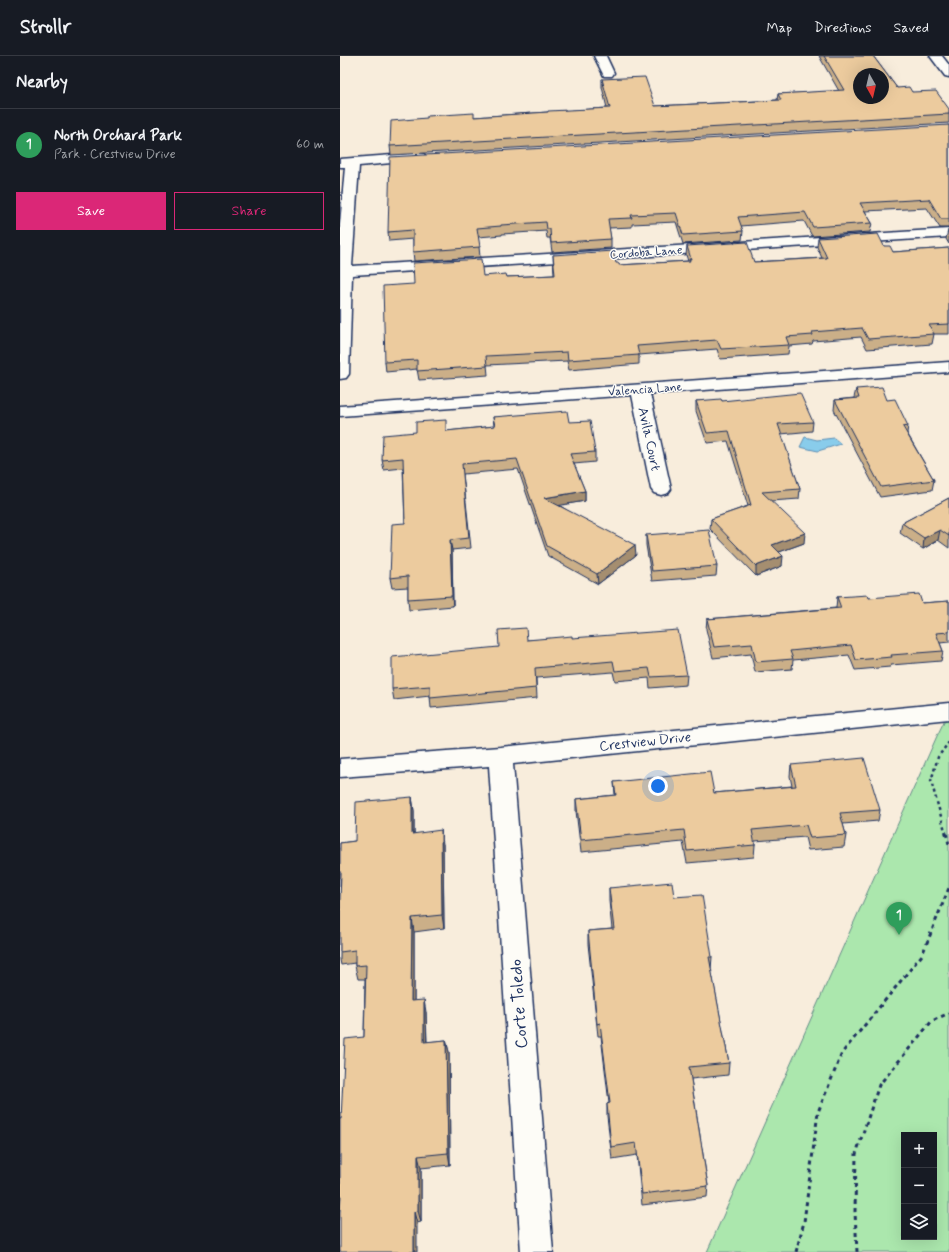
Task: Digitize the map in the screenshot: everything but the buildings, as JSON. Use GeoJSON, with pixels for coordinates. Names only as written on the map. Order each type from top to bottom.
{"type":"FeatureCollection","features":[{"type":"Feature","properties":{"kind":"street"},"geometry":{"type":"LineString","coordinates":[[600,56],[608,73]]}},
{"type":"Feature","properties":{"kind":"street"},"geometry":{"type":"LineString","coordinates":[[936,56],[949,73]]}},
{"type":"Feature","properties":{"kind":"street"},"geometry":{"type":"LineString","coordinates":[[340,374],[346,162],[429,157]]}},
{"type":"Feature","properties":{"kind":"street","name":"Cordoba Lane"},"geometry":{"type":"LineString","coordinates":[[344,271],[949,233]]}},
{"type":"Feature","properties":{"kind":"street"},"geometry":{"type":"LineString","coordinates":[[945,367],[949,384]]}},
{"type":"Feature","properties":{"kind":"street","name":"Valencia Lane"},"geometry":{"type":"LineString","coordinates":[[340,411],[945,367]]}},
{"type":"Feature","properties":{"kind":"street","name":"Avila Court"},"geometry":{"type":"LineString","coordinates":[[640,390],[661,489]]}},
{"type":"Feature","properties":{"kind":"street","name":"Crestview Drive"},"geometry":{"type":"LineString","coordinates":[[340,768],[500,756],[949,711]]}},
{"type":"Feature","properties":{"kind":"street","name":"Corte Toledo"},"geometry":{"type":"LineString","coordinates":[[500,756],[537,1252]]}},
{"type":"Feature","properties":{"kind":"path"},"geometry":{"type":"LineString","coordinates":[[949,742],[938,757],[931,781],[949,844]]}},
{"type":"Feature","properties":{"kind":"path"},"geometry":{"type":"LineString","coordinates":[[796,1252],[804,1222],[818,1112],[842,1052],[922,955],[949,888]]}},
{"type":"Feature","properties":{"kind":"path"},"geometry":{"type":"LineString","coordinates":[[857,1252],[855,1212],[856,1154],[879,1085],[932,1020],[949,1013]]}},
{"type":"Feature","properties":{"kind":"green space"},"geometry":{"type":"Polygon","coordinates":[[[949,711],[949,1252],[707,1252],[937,736],[949,711]]]}},
{"type":"Feature","properties":{"kind":"water"},"geometry":{"type":"Polygon","coordinates":[[[805,437],[817,440],[834,438],[841,444],[818,451],[800,447],[805,437]]]}},
{"type":"Feature","properties":{"kind":"place","name":"North Orchard Park"},"geometry":{"type":"Point","coordinates":[899,935]}}]}
